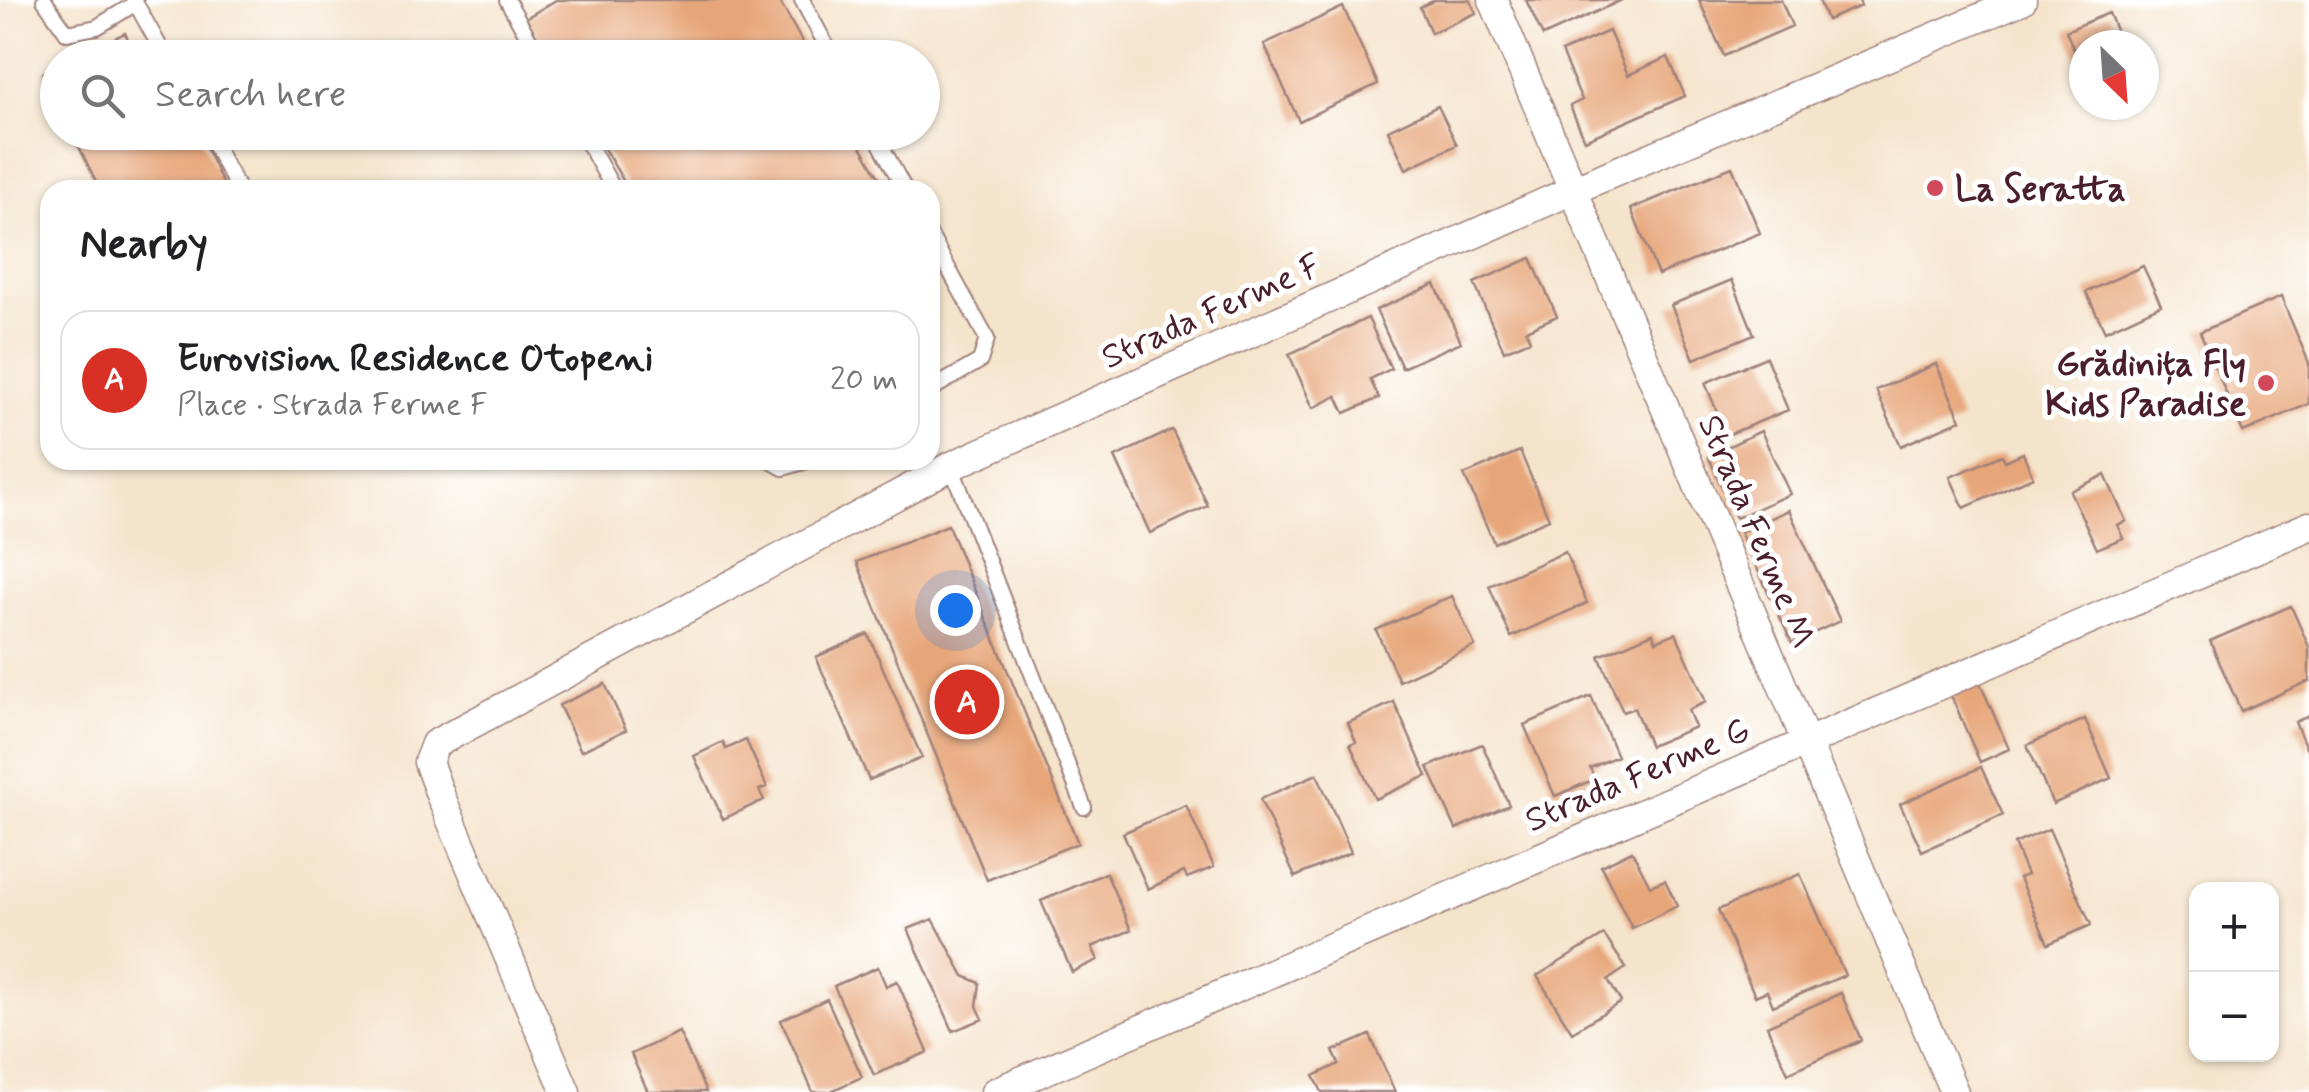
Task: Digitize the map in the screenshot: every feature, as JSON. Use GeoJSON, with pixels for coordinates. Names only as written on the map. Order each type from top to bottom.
{"type":"FeatureCollection","features":[{"type":"Feature","properties":{"kind":"street","name":"Strada Ferme M"},"geometry":{"type":"LineString","coordinates":[[1493,0],[1954,1092]]}},
{"type":"Feature","properties":{"kind":"street","name":"Strada Ferme F"},"geometry":{"type":"LineString","coordinates":[[566,1092],[428,762],[435,744],[951,466],[1573,190],[2022,0]]}},
{"type":"Feature","properties":{"kind":"street","name":"Strada Ferme G"},"geometry":{"type":"LineString","coordinates":[[995,1092],[1046,1082],[1806,742],[2309,526]]}},
{"type":"Feature","properties":{"kind":"lane"},"geometry":{"type":"LineString","coordinates":[[44,0],[67,33],[79,34],[135,2],[156,40]]}},
{"type":"Feature","properties":{"kind":"lane"},"geometry":{"type":"LineString","coordinates":[[507,0],[530,40]]}},
{"type":"Feature","properties":{"kind":"lane"},"geometry":{"type":"LineString","coordinates":[[802,0],[824,40]]}},
{"type":"Feature","properties":{"kind":"lane"},"geometry":{"type":"LineString","coordinates":[[217,150],[233,180]]}},
{"type":"Feature","properties":{"kind":"lane"},"geometry":{"type":"LineString","coordinates":[[592,150],[608,180]]}},
{"type":"Feature","properties":{"kind":"lane"},"geometry":{"type":"LineString","coordinates":[[884,150],[900,180]]}},
{"type":"Feature","properties":{"kind":"lane"},"geometry":{"type":"LineString","coordinates":[[940,254],[986,339],[980,360],[940,384]]}},
{"type":"Feature","properties":{"kind":"lane"},"geometry":{"type":"LineString","coordinates":[[951,466],[1084,806]]}},
{"type":"Feature","properties":{"kind":"building"},"geometry":{"type":"Polygon","coordinates":[[[556,0],[779,0],[801,40],[539,40],[526,18],[556,0]]]}},
{"type":"Feature","properties":{"kind":"building"},"geometry":{"type":"Polygon","coordinates":[[[1435,0],[1470,0],[1476,13],[1431,33],[1420,7],[1435,0]]]}},
{"type":"Feature","properties":{"kind":"building"},"geometry":{"type":"Polygon","coordinates":[[[1526,0],[1622,0],[1543,36],[1526,0]]]}},
{"type":"Feature","properties":{"kind":"building"},"geometry":{"type":"Polygon","coordinates":[[[1699,0],[1781,0],[1792,26],[1724,56],[1699,0]]]}},
{"type":"Feature","properties":{"kind":"building"},"geometry":{"type":"Polygon","coordinates":[[[1819,0],[1859,0],[1861,6],[1827,20],[1819,0]]]}},
{"type":"Feature","properties":{"kind":"building"},"geometry":{"type":"Polygon","coordinates":[[[1343,7],[1378,84],[1299,121],[1264,44],[1343,7]]]}},
{"type":"Feature","properties":{"kind":"building"},"geometry":{"type":"Polygon","coordinates":[[[2109,13],[2116,30],[2069,30],[2069,38],[2066,31],[2109,13]]]}},
{"type":"Feature","properties":{"kind":"building"},"geometry":{"type":"Polygon","coordinates":[[[1609,31],[1628,75],[1668,57],[1685,96],[1585,140],[1570,106],[1582,100],[1561,52],[1609,31]]]}},
{"type":"Feature","properties":{"kind":"building"},"geometry":{"type":"Polygon","coordinates":[[[1438,106],[1457,145],[1406,169],[1388,130],[1438,106]]]}},
{"type":"Feature","properties":{"kind":"building"},"geometry":{"type":"Polygon","coordinates":[[[81,150],[207,150],[221,180],[95,180],[81,150]]]}},
{"type":"Feature","properties":{"kind":"building"},"geometry":{"type":"Polygon","coordinates":[[[605,150],[863,150],[880,180],[623,180],[605,150]]]}},
{"type":"Feature","properties":{"kind":"building"},"geometry":{"type":"Polygon","coordinates":[[[1732,167],[1760,233],[1658,275],[1631,209],[1732,167]]]}},
{"type":"Feature","properties":{"kind":"building"},"geometry":{"type":"Polygon","coordinates":[[[1531,258],[1557,316],[1526,330],[1530,340],[1504,351],[1474,283],[1531,258]]]}},
{"type":"Feature","properties":{"kind":"building"},"geometry":{"type":"Polygon","coordinates":[[[2143,266],[2161,305],[2105,331],[2086,292],[2143,266]]]}},
{"type":"Feature","properties":{"kind":"building"},"geometry":{"type":"Polygon","coordinates":[[[1732,280],[1754,334],[1694,359],[1671,305],[1732,280]]]}},
{"type":"Feature","properties":{"kind":"building"},"geometry":{"type":"Polygon","coordinates":[[[1435,284],[1461,342],[1402,368],[1376,310],[1435,284]]]}},
{"type":"Feature","properties":{"kind":"building","name":"Grădinița Fly Kids Paradise"},"geometry":{"type":"Polygon","coordinates":[[[2281,297],[2309,363],[2309,404],[2243,432],[2200,332],[2281,297]]]}},
{"type":"Feature","properties":{"kind":"building"},"geometry":{"type":"Polygon","coordinates":[[[1368,318],[1391,369],[1370,379],[1379,398],[1345,413],[1337,396],[1313,408],[1289,354],[1368,318]]]}},
{"type":"Feature","properties":{"kind":"building"},"geometry":{"type":"Polygon","coordinates":[[[1766,357],[1788,410],[1727,435],[1705,383],[1766,357]]]}},
{"type":"Feature","properties":{"kind":"building"},"geometry":{"type":"Polygon","coordinates":[[[1936,364],[1961,420],[1901,446],[1876,390],[1936,364]]]}},
{"type":"Feature","properties":{"kind":"building"},"geometry":{"type":"Polygon","coordinates":[[[1172,430],[1208,506],[1150,533],[1115,457],[1172,430]]]}},
{"type":"Feature","properties":{"kind":"building"},"geometry":{"type":"Polygon","coordinates":[[[1761,431],[1790,494],[1736,518],[1708,456],[1761,431]]]}},
{"type":"Feature","properties":{"kind":"building"},"geometry":{"type":"Polygon","coordinates":[[[1520,451],[1549,519],[1494,543],[1464,475],[1520,451]]]}},
{"type":"Feature","properties":{"kind":"building"},"geometry":{"type":"Polygon","coordinates":[[[2023,453],[2033,477],[1964,508],[1950,477],[2002,455],[2005,461],[2023,453]]]}},
{"type":"Feature","properties":{"kind":"building"},"geometry":{"type":"Polygon","coordinates":[[[2105,475],[2126,521],[2117,525],[2123,538],[2097,549],[2070,491],[2105,475]]]}},
{"type":"Feature","properties":{"kind":"building"},"geometry":{"type":"Polygon","coordinates":[[[1789,510],[1840,621],[1792,643],[1740,532],[1789,510]]]}},
{"type":"Feature","properties":{"kind":"building"},"geometry":{"type":"Polygon","coordinates":[[[948,525],[1078,843],[987,880],[857,562],[948,525]]]}},
{"type":"Feature","properties":{"kind":"building"},"geometry":{"type":"Polygon","coordinates":[[[1565,552],[1587,603],[1511,637],[1489,586],[1565,552]]]}},
{"type":"Feature","properties":{"kind":"building"},"geometry":{"type":"Polygon","coordinates":[[[1452,596],[1475,646],[1399,681],[1376,630],[1452,596]]]}},
{"type":"Feature","properties":{"kind":"building"},"geometry":{"type":"Polygon","coordinates":[[[2291,606],[2309,647],[2309,681],[2241,711],[2210,641],[2291,606]]]}},
{"type":"Feature","properties":{"kind":"building"},"geometry":{"type":"Polygon","coordinates":[[[1653,633],[1656,641],[1676,633],[1706,702],[1688,710],[1695,727],[1650,746],[1634,708],[1623,712],[1599,656],[1653,633]]]}},
{"type":"Feature","properties":{"kind":"building"},"geometry":{"type":"Polygon","coordinates":[[[868,634],[922,758],[869,780],[816,657],[868,634]]]}},
{"type":"Feature","properties":{"kind":"building"},"geometry":{"type":"Polygon","coordinates":[[[1980,683],[2009,749],[1980,762],[1951,696],[1980,683]]]}},
{"type":"Feature","properties":{"kind":"building"},"geometry":{"type":"Polygon","coordinates":[[[605,684],[626,730],[581,751],[559,705],[605,684]]]}},
{"type":"Feature","properties":{"kind":"building"},"geometry":{"type":"Polygon","coordinates":[[[1591,696],[1617,756],[1590,768],[1595,779],[1555,796],[1524,725],[1591,696]]]}},
{"type":"Feature","properties":{"kind":"building"},"geometry":{"type":"Polygon","coordinates":[[[1394,702],[1427,776],[1375,799],[1350,744],[1356,742],[1348,723],[1394,702]]]}},
{"type":"Feature","properties":{"kind":"building"},"geometry":{"type":"Polygon","coordinates":[[[2309,716],[2309,755],[2295,722],[2309,716]]]}},
{"type":"Feature","properties":{"kind":"building"},"geometry":{"type":"Polygon","coordinates":[[[2085,719],[2111,778],[2053,804],[2027,745],[2085,719]]]}},
{"type":"Feature","properties":{"kind":"building"},"geometry":{"type":"Polygon","coordinates":[[[746,740],[767,787],[759,790],[764,800],[723,819],[694,756],[723,742],[726,749],[746,740]]]}},
{"type":"Feature","properties":{"kind":"building"},"geometry":{"type":"Polygon","coordinates":[[[1482,744],[1509,805],[1456,829],[1428,767],[1482,744]]]}},
{"type":"Feature","properties":{"kind":"building"},"geometry":{"type":"Polygon","coordinates":[[[1981,767],[2003,815],[1922,851],[1900,804],[1981,767]]]}},
{"type":"Feature","properties":{"kind":"building"},"geometry":{"type":"Polygon","coordinates":[[[1317,774],[1351,852],[1295,877],[1260,799],[1317,774]]]}},
{"type":"Feature","properties":{"kind":"building"},"geometry":{"type":"Polygon","coordinates":[[[1186,805],[1214,867],[1187,878],[1184,872],[1148,889],[1123,833],[1186,805]]]}},
{"type":"Feature","properties":{"kind":"building"},"geometry":{"type":"Polygon","coordinates":[[[2049,829],[2091,925],[2048,944],[2019,878],[2027,875],[2014,844],[2049,829]]]}},
{"type":"Feature","properties":{"kind":"building"},"geometry":{"type":"Polygon","coordinates":[[[1632,851],[1650,886],[1665,880],[1677,906],[1632,928],[1601,866],[1632,851]]]}},
{"type":"Feature","properties":{"kind":"building"},"geometry":{"type":"Polygon","coordinates":[[[1106,873],[1131,930],[1092,947],[1098,960],[1072,972],[1041,901],[1106,873]]]}},
{"type":"Feature","properties":{"kind":"building"},"geometry":{"type":"Polygon","coordinates":[[[1800,874],[1845,975],[1773,1006],[1767,991],[1755,996],[1718,910],[1800,874]]]}},
{"type":"Feature","properties":{"kind":"building"},"geometry":{"type":"Polygon","coordinates":[[[933,919],[964,976],[980,983],[977,1006],[983,1019],[953,1031],[908,929],[933,919]]]}},
{"type":"Feature","properties":{"kind":"building"},"geometry":{"type":"Polygon","coordinates":[[[1604,935],[1626,968],[1608,980],[1621,1002],[1572,1032],[1537,976],[1604,935]]]}},
{"type":"Feature","properties":{"kind":"building"},"geometry":{"type":"Polygon","coordinates":[[[878,967],[886,986],[897,981],[928,1052],[874,1075],[834,986],[878,967]]]}},
{"type":"Feature","properties":{"kind":"building"},"geometry":{"type":"Polygon","coordinates":[[[1841,993],[1861,1040],[1788,1073],[1767,1026],[1841,993]]]}},
{"type":"Feature","properties":{"kind":"building"},"geometry":{"type":"Polygon","coordinates":[[[827,999],[862,1077],[829,1092],[813,1092],[781,1020],[827,999]]]}},
{"type":"Feature","properties":{"kind":"building"},"geometry":{"type":"Polygon","coordinates":[[[679,1032],[706,1092],[648,1092],[631,1054],[679,1032]]]}},
{"type":"Feature","properties":{"kind":"building"},"geometry":{"type":"Polygon","coordinates":[[[1370,1035],[1395,1092],[1322,1092],[1314,1076],[1339,1064],[1333,1051],[1370,1035]]]}},
{"type":"Feature","properties":{"kind":"place","name":"La Seratta"},"geometry":{"type":"Point","coordinates":[1935,188]}},
{"type":"Feature","properties":{"kind":"place","name":"Grădinița Fly Kids Paradise"},"geometry":{"type":"Point","coordinates":[2266,383]}},
{"type":"Feature","properties":{"kind":"place","name":"Eurovision Residence Otopeni"},"geometry":{"type":"Point","coordinates":[967,702]}}]}
